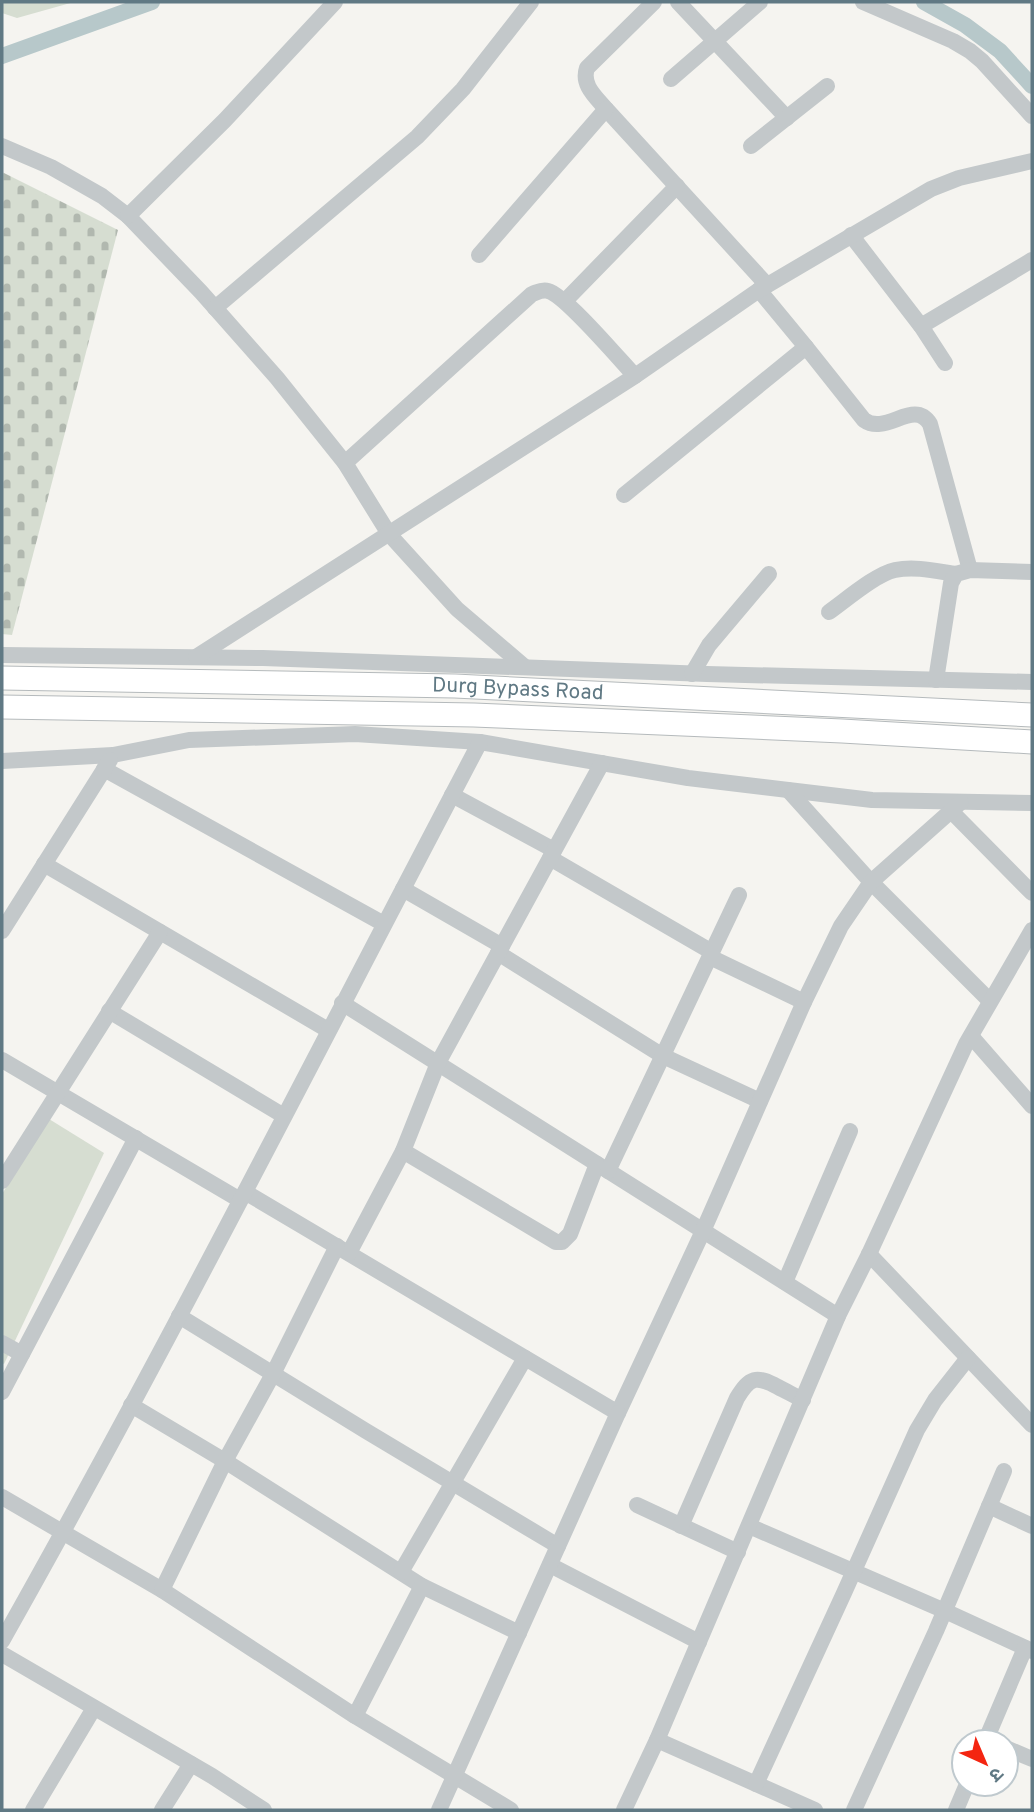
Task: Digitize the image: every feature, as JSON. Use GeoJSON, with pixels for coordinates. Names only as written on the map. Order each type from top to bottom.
{"type":"FeatureCollection","features":[{"type":"Feature","properties":{"kind":"highway","name":"Durg Bypass Road"},"geometry":{"type":"LineString","coordinates":[[2,678],[455,686],[1032,715]]}},
{"type":"Feature","properties":{"kind":"highway","name":"Durg Bypass Road"},"geometry":{"type":"LineString","coordinates":[[2,707],[474,715],[1032,742]]}},
{"type":"Feature","properties":{"kind":"street"},"geometry":{"type":"LineString","coordinates":[[128,216],[225,120],[335,2]]}},
{"type":"Feature","properties":{"kind":"street"},"geometry":{"type":"LineString","coordinates":[[215,308],[417,137],[463,89],[531,2]]}},
{"type":"Feature","properties":{"kind":"street"},"geometry":{"type":"LineString","coordinates":[[654,2],[587,68],[585,75],[588,87],[677,186],[763,288],[864,420],[870,425],[877,425],[917,414],[927,418],[963,572]]}},
{"type":"Feature","properties":{"kind":"street"},"geometry":{"type":"LineString","coordinates":[[678,2],[787,118]]}},
{"type":"Feature","properties":{"kind":"street"},"geometry":{"type":"LineString","coordinates":[[671,79],[761,2]]}},
{"type":"Feature","properties":{"kind":"street"},"geometry":{"type":"LineString","coordinates":[[863,2],[970,51],[1032,117]]}},
{"type":"Feature","properties":{"kind":"street"},"geometry":{"type":"LineString","coordinates":[[751,146],[827,86]]}},
{"type":"Feature","properties":{"kind":"street"},"geometry":{"type":"LineString","coordinates":[[480,255],[606,109]]}},
{"type":"Feature","properties":{"kind":"street"},"geometry":{"type":"LineString","coordinates":[[2,146],[51,167],[102,196],[128,216],[277,378],[345,463],[389,534],[457,609],[525,667]]}},
{"type":"Feature","properties":{"kind":"street"},"geometry":{"type":"LineString","coordinates":[[196,657],[635,376],[763,288],[851,235],[946,183],[1032,161]]}},
{"type":"Feature","properties":{"kind":"street"},"geometry":{"type":"LineString","coordinates":[[565,301],[677,186]]}},
{"type":"Feature","properties":{"kind":"street"},"geometry":{"type":"LineString","coordinates":[[851,235],[921,326],[945,363]]}},
{"type":"Feature","properties":{"kind":"street"},"geometry":{"type":"LineString","coordinates":[[921,326],[1032,260]]}},
{"type":"Feature","properties":{"kind":"street"},"geometry":{"type":"LineString","coordinates":[[345,463],[533,294],[546,290],[565,301],[635,376]]}},
{"type":"Feature","properties":{"kind":"street"},"geometry":{"type":"LineString","coordinates":[[624,495],[806,347]]}},
{"type":"Feature","properties":{"kind":"street"},"geometry":{"type":"LineString","coordinates":[[829,611],[883,574],[894,570],[1032,572]]}},
{"type":"Feature","properties":{"kind":"street"},"geometry":{"type":"LineString","coordinates":[[936,680],[951,583],[963,572]]}},
{"type":"Feature","properties":{"kind":"street"},"geometry":{"type":"LineString","coordinates":[[692,674],[709,645],[769,574]]}},
{"type":"Feature","properties":{"kind":"street"},"geometry":{"type":"LineString","coordinates":[[2,655],[263,658],[692,674],[1032,682]]}},
{"type":"Feature","properties":{"kind":"street"},"geometry":{"type":"LineString","coordinates":[[2,761],[113,755],[189,740],[355,734],[480,742],[688,778],[872,800],[956,806],[1032,803]]}},
{"type":"Feature","properties":{"kind":"street"},"geometry":{"type":"LineString","coordinates":[[2,1641],[243,1196],[480,742]]}},
{"type":"Feature","properties":{"kind":"street"},"geometry":{"type":"LineString","coordinates":[[2,931],[113,755]]}},
{"type":"Feature","properties":{"kind":"street"},"geometry":{"type":"LineString","coordinates":[[162,1590],[225,1461],[343,1250],[403,1151],[438,1063],[602,763]]}},
{"type":"Feature","properties":{"kind":"street"},"geometry":{"type":"LineString","coordinates":[[104,769],[384,924]]}},
{"type":"Feature","properties":{"kind":"street"},"geometry":{"type":"LineString","coordinates":[[788,790],[871,882],[990,1001]]}},
{"type":"Feature","properties":{"kind":"street"},"geometry":{"type":"LineString","coordinates":[[452,795],[552,854],[711,955],[804,1002]]}},
{"type":"Feature","properties":{"kind":"street"},"geometry":{"type":"LineString","coordinates":[[439,1810],[703,1231],[804,1002],[841,926],[871,882],[956,806]]}},
{"type":"Feature","properties":{"kind":"street"},"geometry":{"type":"LineString","coordinates":[[956,806],[1032,893]]}},
{"type":"Feature","properties":{"kind":"street"},"geometry":{"type":"LineString","coordinates":[[44,864],[328,1030]]}},
{"type":"Feature","properties":{"kind":"street"},"geometry":{"type":"LineString","coordinates":[[402,889],[663,1056],[760,1101]]}},
{"type":"Feature","properties":{"kind":"street"},"geometry":{"type":"LineString","coordinates":[[403,1151],[556,1242],[562,1242],[570,1234],[663,1056],[739,895]]}},
{"type":"Feature","properties":{"kind":"street"},"geometry":{"type":"LineString","coordinates":[[624,1810],[657,1740],[838,1316],[971,1036],[1032,930]]}},
{"type":"Feature","properties":{"kind":"street"},"geometry":{"type":"LineString","coordinates":[[2,1181],[160,932]]}},
{"type":"Feature","properties":{"kind":"street"},"geometry":{"type":"LineString","coordinates":[[342,1003],[838,1316]]}},
{"type":"Feature","properties":{"kind":"street"},"geometry":{"type":"LineString","coordinates":[[109,1011],[284,1116]]}},
{"type":"Feature","properties":{"kind":"street"},"geometry":{"type":"LineString","coordinates":[[971,1036],[1032,1106]]}},
{"type":"Feature","properties":{"kind":"street"},"geometry":{"type":"LineString","coordinates":[[2,1060],[136,1138],[343,1250],[618,1413]]}},
{"type":"Feature","properties":{"kind":"street"},"geometry":{"type":"LineString","coordinates":[[785,1282],[850,1131]]}},
{"type":"Feature","properties":{"kind":"street"},"geometry":{"type":"LineString","coordinates":[[2,1392],[136,1138]]}},
{"type":"Feature","properties":{"kind":"street"},"geometry":{"type":"LineString","coordinates":[[869,1254],[1032,1425]]}},
{"type":"Feature","properties":{"kind":"street"},"geometry":{"type":"LineString","coordinates":[[179,1316],[558,1546]]}},
{"type":"Feature","properties":{"kind":"street"},"geometry":{"type":"LineString","coordinates":[[2,1343],[22,1354]]}},
{"type":"Feature","properties":{"kind":"street"},"geometry":{"type":"LineString","coordinates":[[401,1572],[525,1358]]}},
{"type":"Feature","properties":{"kind":"street"},"geometry":{"type":"LineString","coordinates":[[756,1784],[917,1430],[935,1400],[968,1358]]}},
{"type":"Feature","properties":{"kind":"street"},"geometry":{"type":"LineString","coordinates":[[681,1526],[745,1385],[755,1379],[763,1379],[803,1400]]}},
{"type":"Feature","properties":{"kind":"street"},"geometry":{"type":"LineString","coordinates":[[131,1405],[422,1586],[519,1633]]}},
{"type":"Feature","properties":{"kind":"street"},"geometry":{"type":"LineString","coordinates":[[853,1810],[945,1611],[1004,1471]]}},
{"type":"Feature","properties":{"kind":"street"},"geometry":{"type":"LineString","coordinates":[[2,1497],[162,1590],[355,1716],[510,1810]]}},
{"type":"Feature","properties":{"kind":"street"},"geometry":{"type":"LineString","coordinates":[[637,1505],[738,1552]]}},
{"type":"Feature","properties":{"kind":"street"},"geometry":{"type":"LineString","coordinates":[[989,1506],[1032,1526]]}},
{"type":"Feature","properties":{"kind":"street"},"geometry":{"type":"LineString","coordinates":[[749,1526],[1029,1649],[994,1728]]}},
{"type":"Feature","properties":{"kind":"street"},"geometry":{"type":"LineString","coordinates":[[550,1565],[699,1642]]}},
{"type":"Feature","properties":{"kind":"street"},"geometry":{"type":"LineString","coordinates":[[355,1716],[422,1586]]}},
{"type":"Feature","properties":{"kind":"street"},"geometry":{"type":"LineString","coordinates":[[2,1654],[191,1764],[264,1810]]}},
{"type":"Feature","properties":{"kind":"street"},"geometry":{"type":"LineString","coordinates":[[33,1810],[94,1708]]}},
{"type":"Feature","properties":{"kind":"street"},"geometry":{"type":"LineString","coordinates":[[657,1740],[815,1810]]}},
{"type":"Feature","properties":{"kind":"street"},"geometry":{"type":"LineString","coordinates":[[162,1810],[191,1764]]}},
{"type":"Feature","properties":{"kind":"green space"},"geometry":{"type":"Polygon","coordinates":[[[2,2],[74,2],[17,18],[2,13],[2,2]]]}},
{"type":"Feature","properties":{"kind":"green space"},"geometry":{"type":"Polygon","coordinates":[[[2,172],[118,230],[12,635],[2,634],[2,172]]]}},
{"type":"Feature","properties":{"kind":"green space"},"geometry":{"type":"Polygon","coordinates":[[[49,1119],[104,1153],[4,1364],[2,1194],[49,1119]]]}},
{"type":"Feature","properties":{"kind":"waterway"},"geometry":{"type":"LineString","coordinates":[[2,56],[152,2]]}},
{"type":"Feature","properties":{"kind":"waterway"},"geometry":{"type":"LineString","coordinates":[[924,2],[965,25],[1000,51],[1032,86]]}}]}
